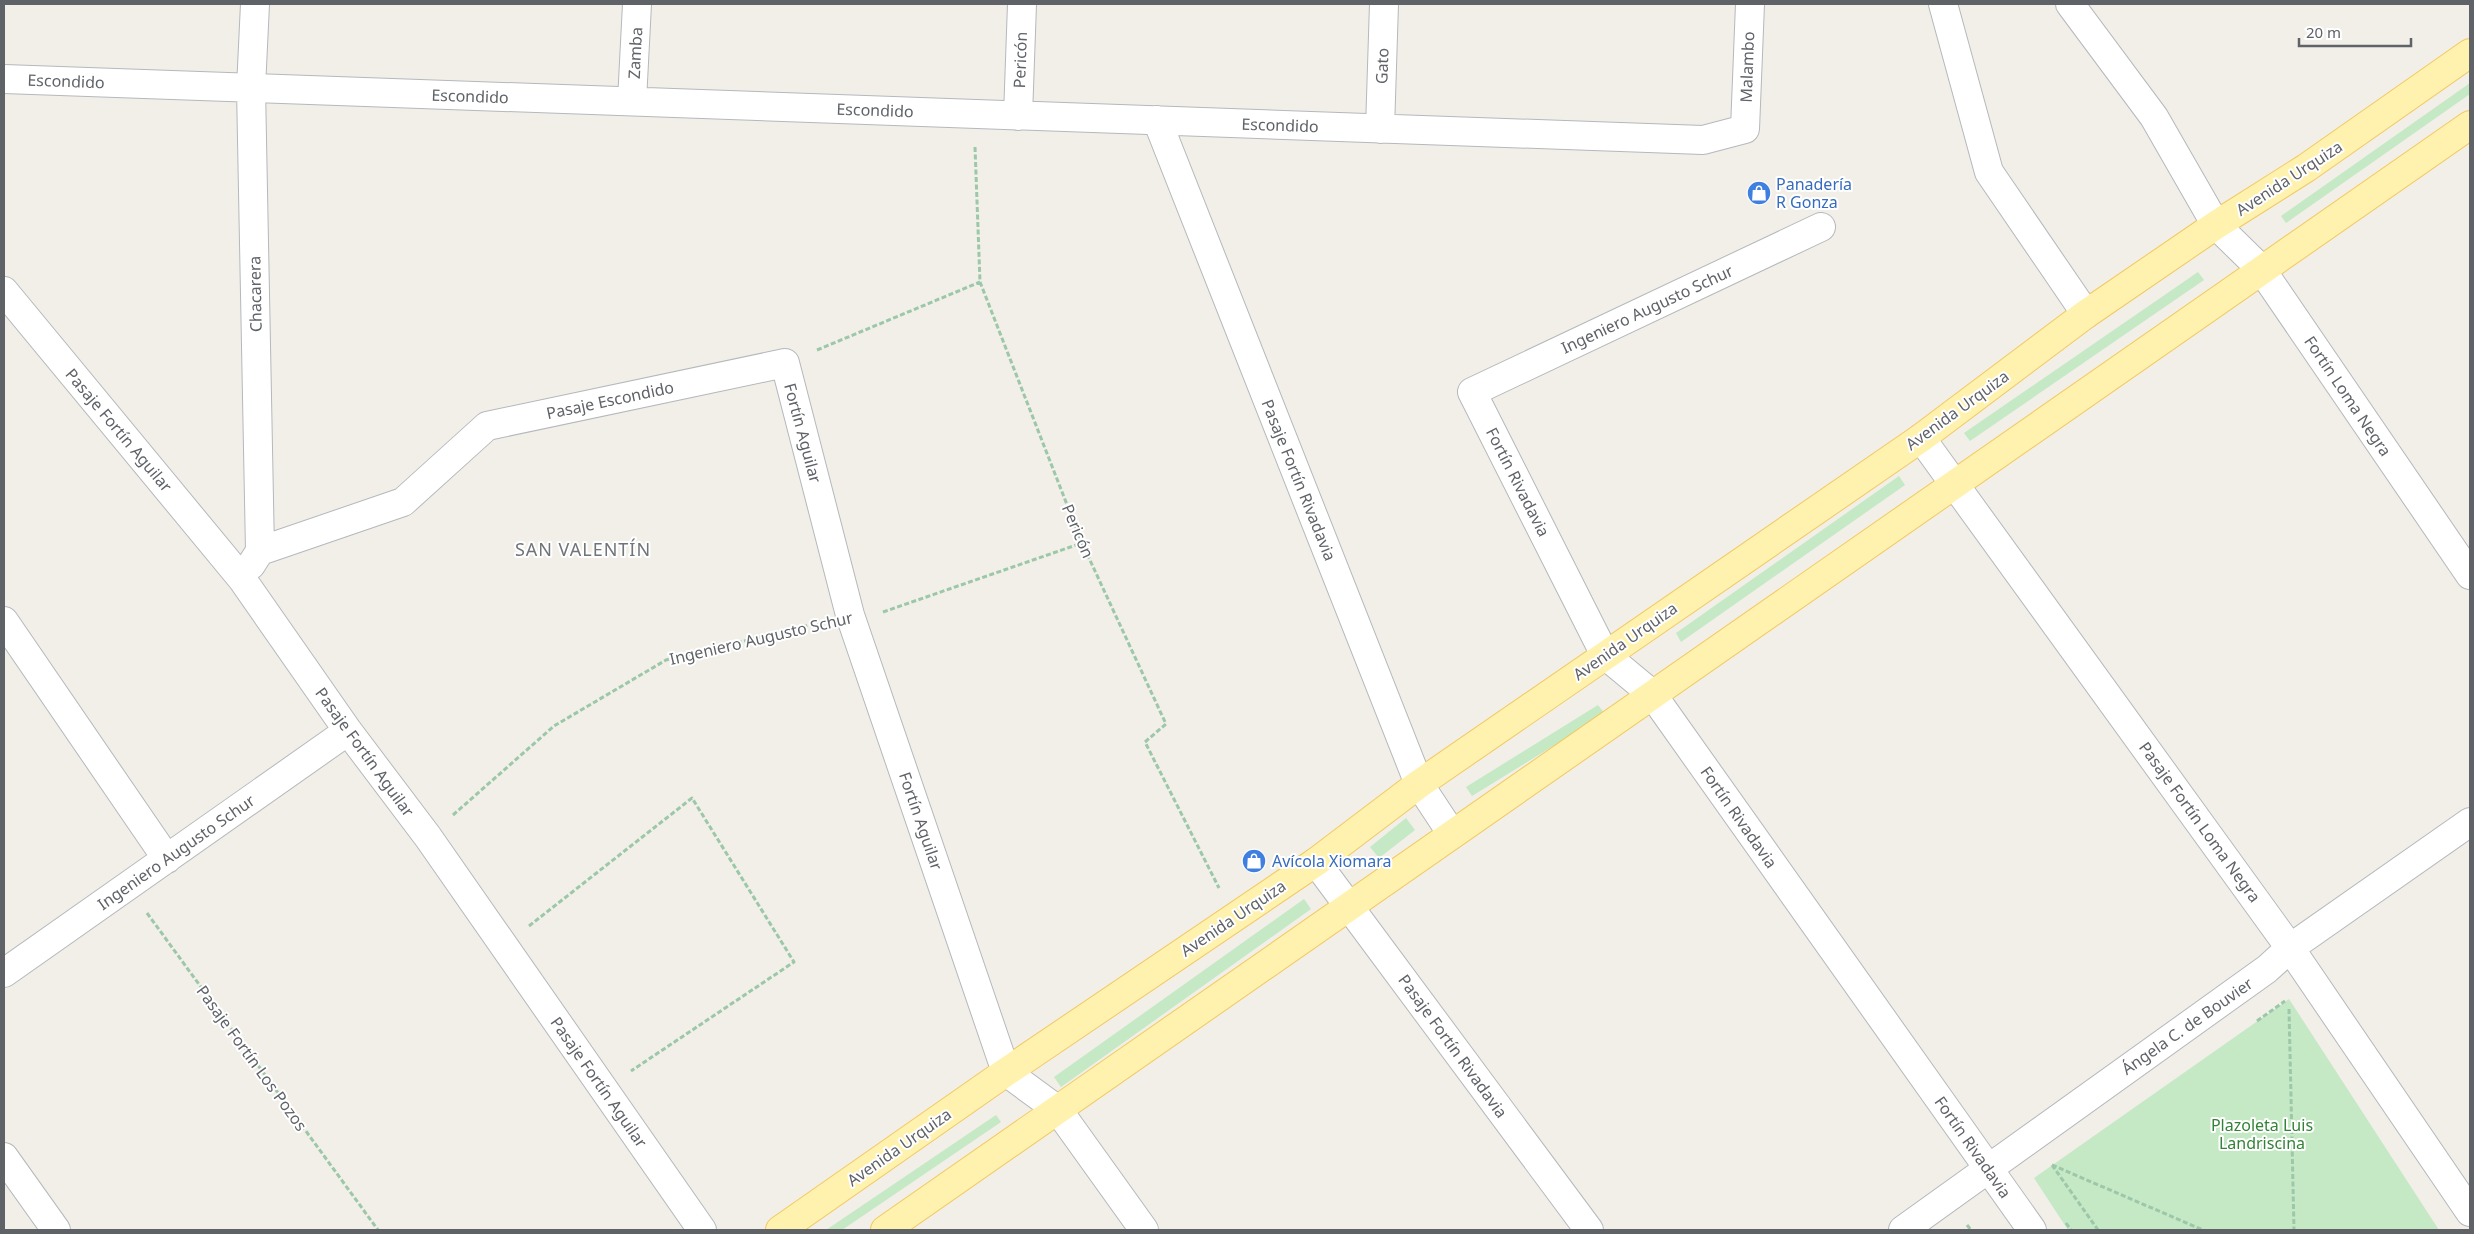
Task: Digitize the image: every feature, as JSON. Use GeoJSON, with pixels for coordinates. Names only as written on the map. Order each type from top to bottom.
{"type":"FeatureCollection","features":[{"type":"Feature","properties":{"kind":"main road","name":"Avenida Urquiza"},"geometry":{"type":"LineString","coordinates":[[780,1230],[1006,1072],[1316,862],[1419,784],[1921,438],[2086,314],[2216,224],[2306,168],[2470,53]]}},
{"type":"Feature","properties":{"kind":"main road"},"geometry":{"type":"LineString","coordinates":[[885,1230],[2470,125]]}},
{"type":"Feature","properties":{"kind":"street","name":"Chacarera"},"geometry":{"type":"LineString","coordinates":[[255,4],[251,88],[260,551]]}},
{"type":"Feature","properties":{"kind":"street","name":"Zamba"},"geometry":{"type":"LineString","coordinates":[[632,101],[637,4]]}},
{"type":"Feature","properties":{"kind":"street","name":"Pericón"},"geometry":{"type":"LineString","coordinates":[[1018,116],[1022,4]]}},
{"type":"Feature","properties":{"kind":"street","name":"Gato"},"geometry":{"type":"LineString","coordinates":[[1380,128],[1384,4]]}},
{"type":"Feature","properties":{"kind":"street","name":"Malambo"},"geometry":{"type":"LineString","coordinates":[[1745,129],[1750,4]]}},
{"type":"Feature","properties":{"kind":"street"},"geometry":{"type":"LineString","coordinates":[[1943,4],[1989,172],[2086,314]]}},
{"type":"Feature","properties":{"kind":"street","name":"Fortín Loma Negra"},"geometry":{"type":"LineString","coordinates":[[2070,4],[2154,117],[2216,224],[2261,269],[2470,575]]}},
{"type":"Feature","properties":{"kind":"street","name":"Escondido"},"geometry":{"type":"LineString","coordinates":[[4,79],[1703,140],[1745,129]]}},
{"type":"Feature","properties":{"kind":"street","name":"Pasaje Fortín Rivadavia"},"geometry":{"type":"LineString","coordinates":[[1157,120],[1419,784],[1452,834]]}},
{"type":"Feature","properties":{"kind":"street","name":"Ingeniero Augusto Schur"},"geometry":{"type":"LineString","coordinates":[[1472,392],[1821,227]]}},
{"type":"Feature","properties":{"kind":"street","name":"Pasaje Fortín Aguilar"},"geometry":{"type":"LineString","coordinates":[[4,291],[242,579],[348,731],[428,838],[702,1230]]}},
{"type":"Feature","properties":{"kind":"street","name":"Pasaje Escondido"},"geometry":{"type":"LineString","coordinates":[[260,551],[403,502],[488,426],[785,363]]}},
{"type":"Feature","properties":{"kind":"street","name":"Fortín Aguilar"},"geometry":{"type":"LineString","coordinates":[[785,363],[850,615],[1006,1072]]}},
{"type":"Feature","properties":{"kind":"street","name":"Fortín Rivadavia"},"geometry":{"type":"LineString","coordinates":[[1472,392],[1605,655],[1652,694],[2032,1230]]}},
{"type":"Feature","properties":{"kind":"street","name":"Pasaje Fortín Loma Negra"},"geometry":{"type":"LineString","coordinates":[[1921,438],[2290,948],[2470,1212]]}},
{"type":"Feature","properties":{"kind":"street"},"geometry":{"type":"LineString","coordinates":[[242,579],[260,551]]}},
{"type":"Feature","properties":{"kind":"street"},"geometry":{"type":"LineString","coordinates":[[4,621],[166,859]]}},
{"type":"Feature","properties":{"kind":"street","name":"Ingeniero Augusto Schur"},"geometry":{"type":"LineString","coordinates":[[4,973],[348,731]]}},
{"type":"Feature","properties":{"kind":"street","name":"Ángela C. de Bouvier"},"geometry":{"type":"LineString","coordinates":[[1902,1230],[2267,969],[2290,948],[2470,822]]}},
{"type":"Feature","properties":{"kind":"street","name":"Pasaje Fortín Rivadavia"},"geometry":{"type":"LineString","coordinates":[[1316,862],[1589,1230]]}},
{"type":"Feature","properties":{"kind":"street"},"geometry":{"type":"LineString","coordinates":[[1006,1072],[1058,1110],[1144,1230]]}},
{"type":"Feature","properties":{"kind":"street"},"geometry":{"type":"LineString","coordinates":[[4,1157],[56,1230]]}},
{"type":"Feature","properties":{"kind":"path","name":"Pericón"},"geometry":{"type":"LineString","coordinates":[[974,114],[980,282],[1082,542],[1166,724],[1145,742],[1234,917]]}},
{"type":"Feature","properties":{"kind":"path"},"geometry":{"type":"LineString","coordinates":[[785,363],[980,282]]}},
{"type":"Feature","properties":{"kind":"path","name":"Ingeniero Augusto Schur"},"geometry":{"type":"LineString","coordinates":[[428,838],[554,726],[666,660],[850,615],[877,614],[1082,542]]}},
{"type":"Feature","properties":{"kind":"path"},"geometry":{"type":"LineString","coordinates":[[504,946],[692,798],[794,962],[604,1089]]}},
{"type":"Feature","properties":{"kind":"path","name":"Pasaje Fortín Los Pozos"},"geometry":{"type":"LineString","coordinates":[[127,886],[378,1230]]}},
{"type":"Feature","properties":{"kind":"path"},"geometry":{"type":"LineString","coordinates":[[2289,998],[2294,1230]]}},
{"type":"Feature","properties":{"kind":"path"},"geometry":{"type":"LineString","coordinates":[[2098,1230],[2051,1165],[2203,1230]]}},
{"type":"Feature","properties":{"kind":"green space"},"geometry":{"type":"Polygon","coordinates":[[[2470,83],[2470,94],[2286,223],[2281,216],[2470,83]]]}},
{"type":"Feature","properties":{"kind":"green space"},"geometry":{"type":"Polygon","coordinates":[[[2198,272],[2204,280],[1970,441],[1964,433],[2198,272]]]}},
{"type":"Feature","properties":{"kind":"green space"},"geometry":{"type":"Polygon","coordinates":[[[1899,476],[1905,485],[1681,642],[1676,633],[1899,476]]]}},
{"type":"Feature","properties":{"kind":"green space"},"geometry":{"type":"Polygon","coordinates":[[[1598,705],[1605,714],[1472,796],[1466,787],[1598,705]]]}},
{"type":"Feature","properties":{"kind":"green space"},"geometry":{"type":"Polygon","coordinates":[[[1406,818],[1415,830],[1379,858],[1370,847],[1406,818]]]}},
{"type":"Feature","properties":{"kind":"green space"},"geometry":{"type":"Polygon","coordinates":[[[1304,899],[1311,909],[1061,1087],[1054,1077],[1304,899]]]}},
{"type":"Feature","properties":{"kind":"green space","name":"Plazoleta Luis Landriscina"},"geometry":{"type":"Polygon","coordinates":[[[2289,999],[2439,1230],[2068,1230],[2034,1178],[2289,999]]]}},
{"type":"Feature","properties":{"kind":"green space"},"geometry":{"type":"Polygon","coordinates":[[[996,1115],[1001,1122],[842,1230],[826,1230],[996,1115]]]}},
{"type":"Feature","properties":{"kind":"place","name":"Panadería R Gonza"},"geometry":{"type":"Point","coordinates":[1759,193]}},
{"type":"Feature","properties":{"kind":"place","name":"Avícola Xiomara"},"geometry":{"type":"Point","coordinates":[1254,861]}},
{"type":"Feature","properties":{"kind":"district","name":"SAN VALENTÍN"},"geometry":{"type":"Point","coordinates":[583,550]}}]}
